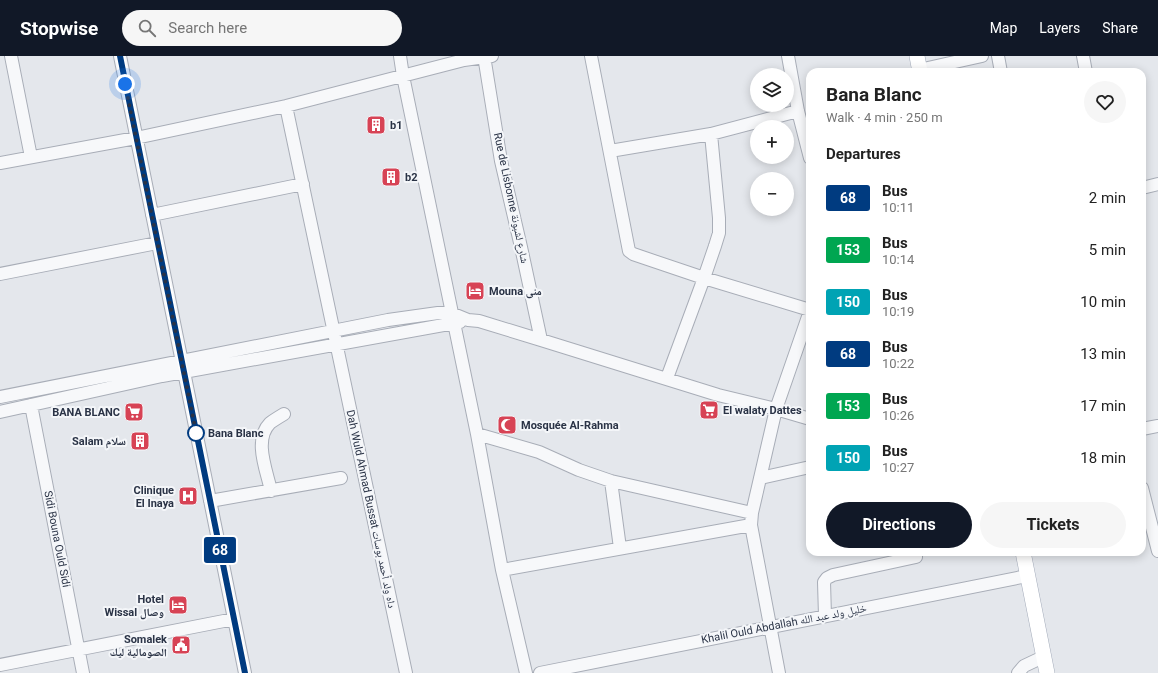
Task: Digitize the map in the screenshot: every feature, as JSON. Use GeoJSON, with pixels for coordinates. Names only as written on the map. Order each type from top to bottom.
{"type":"FeatureCollection","features":[{"type":"Feature","properties":{"kind":"main road"},"geometry":{"type":"LineString","coordinates":[[1023,556],[1047,673]]}},
{"type":"Feature","properties":{"kind":"street"},"geometry":{"type":"LineString","coordinates":[[11,56],[32,157]]}},
{"type":"Feature","properties":{"kind":"street"},"geometry":{"type":"LineString","coordinates":[[120,56],[245,673]]}},
{"type":"Feature","properties":{"kind":"street"},"geometry":{"type":"LineString","coordinates":[[400,56],[452,319],[477,434],[502,570],[526,673]]}},
{"type":"Feature","properties":{"kind":"street"},"geometry":{"type":"LineString","coordinates":[[591,56],[629,250],[633,254],[704,278],[806,309]]}},
{"type":"Feature","properties":{"kind":"street"},"geometry":{"type":"LineString","coordinates":[[788,56],[798,111],[806,142]]}},
{"type":"Feature","properties":{"kind":"street"},"geometry":{"type":"LineString","coordinates":[[919,66],[982,56]]}},
{"type":"Feature","properties":{"kind":"street"},"geometry":{"type":"LineString","coordinates":[[998,56],[1000,68]]}},
{"type":"Feature","properties":{"kind":"street"},"geometry":{"type":"LineString","coordinates":[[1083,56],[1085,68]]}},
{"type":"Feature","properties":{"kind":"street"},"geometry":{"type":"LineString","coordinates":[[0,163],[136,138],[286,106],[464,60],[487,57]]}},
{"type":"Feature","properties":{"kind":"street","name":"Rue de Lisbonne شارع لشبونة"},"geometry":{"type":"LineString","coordinates":[[487,57],[501,161],[521,247],[540,340]]}},
{"type":"Feature","properties":{"kind":"street","name":"Dah Wuld Ahmad Bussat داه ولد أحمد بوسات"},"geometry":{"type":"LineString","coordinates":[[286,106],[406,673]]}},
{"type":"Feature","properties":{"kind":"street"},"geometry":{"type":"LineString","coordinates":[[610,151],[711,134],[798,111]]}},
{"type":"Feature","properties":{"kind":"street"},"geometry":{"type":"LineString","coordinates":[[667,378],[719,233],[719,218],[711,134]]}},
{"type":"Feature","properties":{"kind":"street"},"geometry":{"type":"LineString","coordinates":[[152,216],[303,184]]}},
{"type":"Feature","properties":{"kind":"street"},"geometry":{"type":"LineString","coordinates":[[1146,187],[1158,184]]}},
{"type":"Feature","properties":{"kind":"street"},"geometry":{"type":"LineString","coordinates":[[0,274],[157,243]]}},
{"type":"Feature","properties":{"kind":"street"},"geometry":{"type":"LineString","coordinates":[[0,412],[31,406],[183,366],[334,331],[416,315],[438,313],[452,319]]}},
{"type":"Feature","properties":{"kind":"street"},"geometry":{"type":"LineString","coordinates":[[0,397],[183,366],[336,344],[452,319],[478,321],[667,378],[718,395],[806,418]]}},
{"type":"Feature","properties":{"kind":"street"},"geometry":{"type":"LineString","coordinates":[[779,673],[752,519],[776,409],[806,322]]}},
{"type":"Feature","properties":{"kind":"street","name":"Sidi Bouna Ould Sidi"},"geometry":{"type":"LineString","coordinates":[[31,406],[78,649],[84,673]]}},
{"type":"Feature","properties":{"kind":"street"},"geometry":{"type":"LineString","coordinates":[[271,490],[262,452],[263,436],[270,424],[284,414]]}},
{"type":"Feature","properties":{"kind":"street"},"geometry":{"type":"LineString","coordinates":[[1146,428],[1158,426]]}},
{"type":"Feature","properties":{"kind":"street"},"geometry":{"type":"LineString","coordinates":[[477,434],[539,452],[579,470],[611,481],[752,519]]}},
{"type":"Feature","properties":{"kind":"street"},"geometry":{"type":"LineString","coordinates":[[760,478],[806,468]]}},
{"type":"Feature","properties":{"kind":"street"},"geometry":{"type":"LineString","coordinates":[[210,501],[341,478]]}},
{"type":"Feature","properties":{"kind":"street"},"geometry":{"type":"LineString","coordinates":[[611,481],[620,548]]}},
{"type":"Feature","properties":{"kind":"street"},"geometry":{"type":"LineString","coordinates":[[1146,504],[1158,551]]}},
{"type":"Feature","properties":{"kind":"street"},"geometry":{"type":"LineString","coordinates":[[502,570],[620,548],[752,519]]}},
{"type":"Feature","properties":{"kind":"street"},"geometry":{"type":"LineString","coordinates":[[825,616],[824,582],[827,578],[916,557]]}},
{"type":"Feature","properties":{"kind":"street","name":"Khalil Ould Abdallah خليل ولد عبد الله"},"geometry":{"type":"LineString","coordinates":[[540,673],[1027,576]]}},
{"type":"Feature","properties":{"kind":"street"},"geometry":{"type":"LineString","coordinates":[[0,665],[234,619]]}},
{"type":"Feature","properties":{"kind":"street"},"geometry":{"type":"LineString","coordinates":[[1018,673],[1024,666],[1043,657]]}},
{"type":"Feature","properties":{"kind":"bus line","name":"68"},"geometry":{"type":"LineString","coordinates":[[120,56],[245,673]]}},
{"type":"Feature","properties":{"kind":"place","name":"b1"},"geometry":{"type":"Point","coordinates":[376,125]}},
{"type":"Feature","properties":{"kind":"place","name":"b2"},"geometry":{"type":"Point","coordinates":[391,177]}},
{"type":"Feature","properties":{"kind":"place","name":"Mouna منى"},"geometry":{"type":"Point","coordinates":[475,291]}},
{"type":"Feature","properties":{"kind":"place","name":"El walaty Dattes"},"geometry":{"type":"Point","coordinates":[709,410]}},
{"type":"Feature","properties":{"kind":"place","name":"BANA BLANC"},"geometry":{"type":"Point","coordinates":[134,412]}},
{"type":"Feature","properties":{"kind":"place","name":"Mosquée Al-Rahma"},"geometry":{"type":"Point","coordinates":[507,425]}},
{"type":"Feature","properties":{"kind":"place","name":"Bana Blanc"},"geometry":{"type":"Point","coordinates":[196,433]}},
{"type":"Feature","properties":{"kind":"place","name":"Salam سلام"},"geometry":{"type":"Point","coordinates":[140,441]}},
{"type":"Feature","properties":{"kind":"place","name":"Clinique El Inaya"},"geometry":{"type":"Point","coordinates":[188,496]}},
{"type":"Feature","properties":{"kind":"place","name":"Hotel Wissal وصال"},"geometry":{"type":"Point","coordinates":[178,605]}},
{"type":"Feature","properties":{"kind":"place","name":"Somalek الصومالية ليك"},"geometry":{"type":"Point","coordinates":[181,645]}},
{"type":"Feature","properties":{"kind":"route"},"geometry":{"type":"LineString","coordinates":[[125,84],[197,437],[196,433]]}}]}
